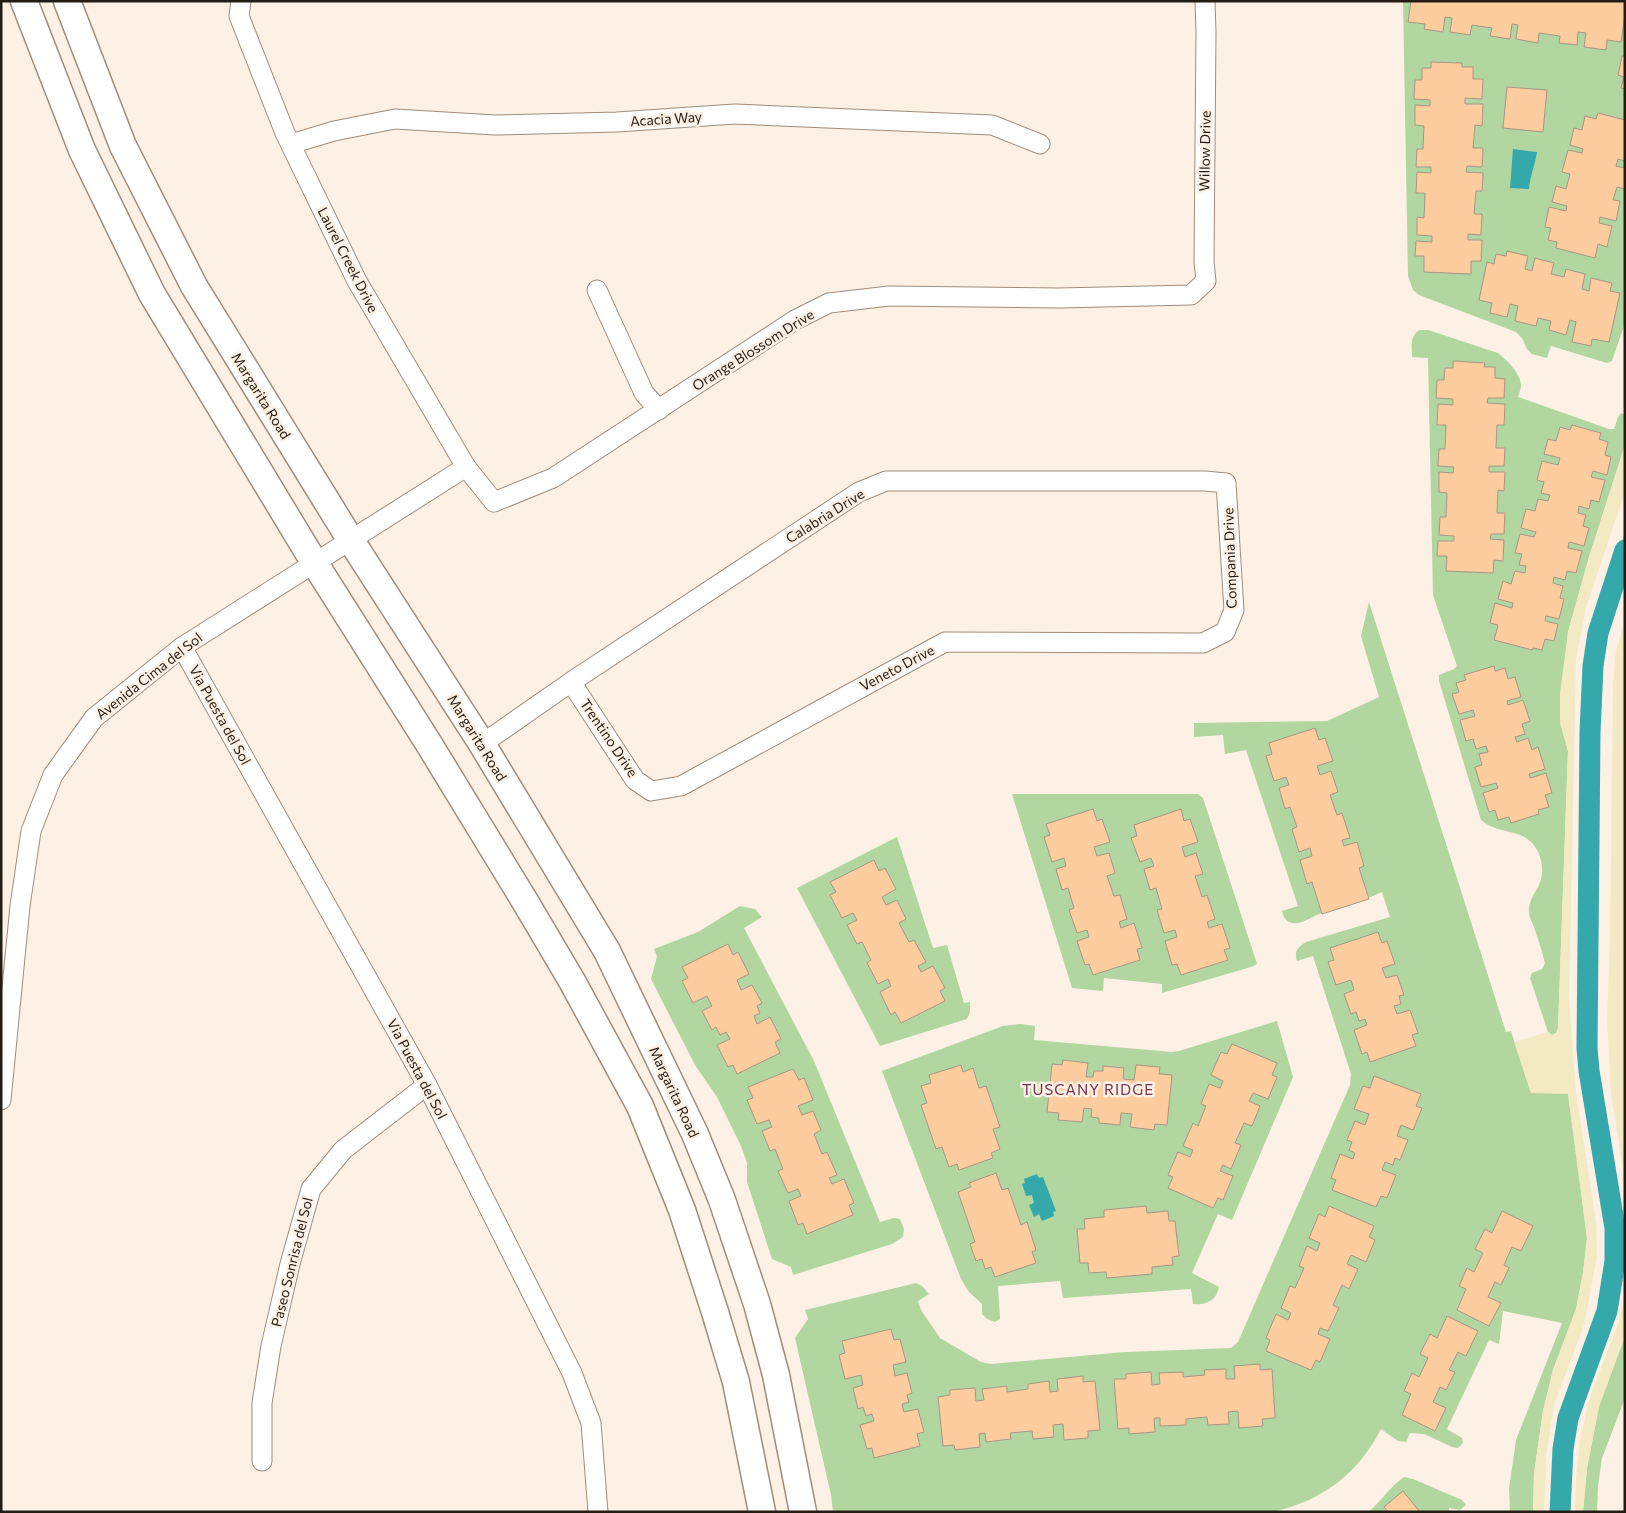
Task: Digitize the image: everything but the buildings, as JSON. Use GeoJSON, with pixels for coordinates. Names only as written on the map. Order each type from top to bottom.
{"type":"FeatureCollection","features":[{"type":"Feature","properties":{"kind":"main road"},"geometry":{"type":"LineString","coordinates":[[24,1],[82,150],[152,294],[314,562],[429,744],[521,895],[572,981],[640,1106],[682,1210],[718,1321],[736,1382],[762,1512]]}},
{"type":"Feature","properties":{"kind":"main road","name":"Margarita Road"},"geometry":{"type":"LineString","coordinates":[[67,1],[123,146],[194,286],[350,539],[482,744],[607,951],[695,1134],[722,1200],[758,1304],[776,1375],[803,1512]]}},
{"type":"Feature","properties":{"kind":"street","name":"Laurel Creek Drive"},"geometry":{"type":"LineString","coordinates":[[241,1],[239,16],[291,144],[356,281],[466,467],[494,502]]}},
{"type":"Feature","properties":{"kind":"street","name":"Willow Drive"},"geometry":{"type":"LineString","coordinates":[[1191,295],[1206,281],[1204,262],[1205,1]]}},
{"type":"Feature","properties":{"kind":"street","name":"Acacia Way"},"geometry":{"type":"LineString","coordinates":[[291,144],[334,131],[395,119],[495,124],[617,122],[735,114],[992,125],[1040,144]]}},
{"type":"Feature","properties":{"kind":"street"},"geometry":{"type":"LineString","coordinates":[[597,290],[644,393],[659,410]]}},
{"type":"Feature","properties":{"kind":"street","name":"Orange Blossom Drive"},"geometry":{"type":"LineString","coordinates":[[494,502],[553,478],[795,320],[829,303],[889,296],[1059,298],[1191,295]]}},
{"type":"Feature","properties":{"kind":"street","name":"Avenida Cima del Sol"},"geometry":{"type":"LineString","coordinates":[[1,1100],[20,906],[32,831],[53,775],[94,718],[182,647],[466,467]]}},
{"type":"Feature","properties":{"kind":"street","name":"Calabria Drive"},"geometry":{"type":"LineString","coordinates":[[482,744],[571,682],[860,492],[886,481],[1205,481],[1226,483]]}},
{"type":"Feature","properties":{"kind":"street","name":"Compania Drive"},"geometry":{"type":"LineString","coordinates":[[1224,632],[1234,610],[1226,483]]}},
{"type":"Feature","properties":{"kind":"street","name":"Veneto Drive"},"geometry":{"type":"LineString","coordinates":[[651,791],[681,786],[945,642],[1203,643],[1224,632]]}},
{"type":"Feature","properties":{"kind":"street","name":"Via Puesta del Sol"},"geometry":{"type":"LineString","coordinates":[[182,647],[427,1085],[575,1381],[592,1423],[598,1512]]}},
{"type":"Feature","properties":{"kind":"street","name":"Trentino Drive"},"geometry":{"type":"LineString","coordinates":[[571,682],[635,780],[651,791]]}},
{"type":"Feature","properties":{"kind":"street","name":"Paseo Sonrisa del Sol"},"geometry":{"type":"LineString","coordinates":[[262,1461],[262,1403],[271,1346],[290,1264],[311,1188],[343,1150],[427,1085]]}},
{"type":"Feature","properties":{"kind":"green space"},"geometry":{"type":"Polygon","coordinates":[[[1403,1],[1625,1],[1625,323],[1612,361],[1607,363],[1551,346],[1547,358],[1532,354],[1516,332],[1419,295],[1413,290],[1408,276],[1403,1]]]}},
{"type":"Feature","properties":{"kind":"green space"},"geometry":{"type":"Polygon","coordinates":[[[1420,330],[1428,330],[1498,353],[1519,376],[1521,385],[1518,397],[1609,429],[1614,429],[1621,413],[1625,415],[1625,445],[1589,557],[1568,632],[1560,722],[1568,751],[1558,1028],[1556,1033],[1552,1035],[1548,1032],[1530,978],[1532,973],[1542,969],[1545,963],[1529,912],[1530,902],[1542,875],[1540,856],[1530,841],[1524,837],[1493,827],[1481,820],[1439,681],[1439,675],[1457,666],[1433,595],[1428,358],[1412,357],[1414,335],[1420,330]]]}},
{"type":"Feature","properties":{"kind":"green space"},"geometry":{"type":"Polygon","coordinates":[[[1625,532],[1625,574],[1603,646],[1598,683],[1596,714],[1595,1063],[1598,1093],[1588,1094],[1584,1036],[1586,700],[1592,640],[1600,607],[1625,532]]]}},
{"type":"Feature","properties":{"kind":"green space"},"geometry":{"type":"Polygon","coordinates":[[[1369,602],[1506,1032],[1511,1031],[1531,1093],[1568,1093],[1587,1238],[1576,1309],[1553,1370],[1543,1411],[1534,1474],[1533,1512],[1510,1512],[1509,1489],[1516,1440],[1562,1323],[1503,1311],[1499,1344],[1489,1340],[1447,1429],[1462,1438],[1463,1443],[1458,1448],[1424,1434],[1410,1433],[1406,1442],[1398,1441],[1381,1429],[1361,1460],[1337,1483],[1323,1493],[1291,1507],[1273,1512],[833,1512],[831,1495],[795,1338],[808,1319],[805,1310],[916,1283],[922,1286],[929,1294],[918,1301],[921,1310],[940,1338],[981,1362],[991,1364],[1125,1352],[1231,1348],[1238,1342],[1350,1085],[1351,1074],[1313,956],[1297,961],[1296,952],[1306,942],[1390,917],[1382,892],[1318,914],[1300,923],[1292,923],[1286,920],[1282,911],[1298,906],[1246,750],[1225,754],[1223,735],[1194,737],[1194,723],[1327,721],[1379,697],[1361,636],[1369,602]]]}},
{"type":"Feature","properties":{"kind":"green space"},"geometry":{"type":"Polygon","coordinates":[[[1012,794],[1198,794],[1203,798],[1257,964],[1162,993],[1162,984],[1104,978],[1103,991],[1072,988],[1012,794]]]}},
{"type":"Feature","properties":{"kind":"green space"},"geometry":{"type":"Polygon","coordinates":[[[897,837],[933,948],[947,945],[964,1003],[970,1002],[970,1012],[967,1019],[880,1046],[797,888],[897,837]]]}},
{"type":"Feature","properties":{"kind":"green space"},"geometry":{"type":"Polygon","coordinates":[[[740,906],[755,909],[762,917],[744,928],[814,1061],[880,1222],[894,1218],[900,1219],[904,1229],[903,1237],[892,1244],[793,1275],[791,1267],[772,1259],[747,1182],[747,1163],[741,1146],[717,1097],[695,1065],[651,979],[657,956],[654,949],[698,932],[740,906]]]}},
{"type":"Feature","properties":{"kind":"green space"},"geometry":{"type":"Polygon","coordinates":[[[1277,1021],[1293,1077],[1232,1220],[1218,1214],[1192,1273],[1219,1287],[1216,1296],[1207,1303],[1193,1304],[1191,1289],[1063,1298],[1060,1281],[998,1286],[1000,1319],[995,1322],[987,1319],[982,1314],[982,1304],[969,1292],[961,1279],[882,1071],[1003,1026],[1020,1024],[1035,1026],[1034,1040],[1172,1052],[1277,1021]]]}},
{"type":"Feature","properties":{"kind":"green space"},"geometry":{"type":"Polygon","coordinates":[[[1625,1336],[1625,1398],[1602,1458],[1597,1512],[1583,1512],[1587,1468],[1599,1406],[1625,1336]]]}},
{"type":"Feature","properties":{"kind":"green space"},"geometry":{"type":"Polygon","coordinates":[[[1404,1477],[1462,1500],[1466,1505],[1460,1510],[1449,1508],[1449,1512],[1368,1512],[1404,1477]]]}},
{"type":"Feature","properties":{"kind":"sand"},"geometry":{"type":"Polygon","coordinates":[[[1625,445],[1625,492],[1586,607],[1576,659],[1569,1001],[1576,1093],[1596,1222],[1597,1257],[1584,1325],[1554,1405],[1546,1456],[1544,1512],[1533,1512],[1534,1474],[1543,1411],[1553,1370],[1576,1309],[1587,1238],[1568,1094],[1531,1093],[1514,1042],[1548,1032],[1552,1035],[1556,1033],[1558,1028],[1568,751],[1560,722],[1560,693],[1568,632],[1589,557],[1625,445]]]}},
{"type":"Feature","properties":{"kind":"sand"},"geometry":{"type":"Polygon","coordinates":[[[1625,619],[1625,1181],[1611,1094],[1607,1018],[1610,945],[1613,684],[1616,651],[1625,619]]]}},
{"type":"Feature","properties":{"kind":"sand"},"geometry":{"type":"Polygon","coordinates":[[[1625,1297],[1625,1336],[1599,1407],[1587,1468],[1583,1512],[1575,1512],[1580,1442],[1589,1400],[1619,1321],[1625,1297]]]}},
{"type":"Feature","properties":{"kind":"water"},"geometry":{"type":"Polygon","coordinates":[[[1513,149],[1537,152],[1529,189],[1510,188],[1513,149]]]}},
{"type":"Feature","properties":{"kind":"water"},"geometry":{"type":"Polygon","coordinates":[[[1037,1174],[1039,1178],[1043,1177],[1056,1211],[1053,1212],[1054,1216],[1042,1221],[1039,1214],[1034,1217],[1029,1205],[1034,1203],[1032,1195],[1026,1196],[1022,1184],[1025,1183],[1024,1179],[1037,1174]]]}},
{"type":"Feature","properties":{"kind":"waterway"},"geometry":{"type":"LineString","coordinates":[[1560,1512],[1563,1449],[1568,1418],[1607,1311],[1615,1261],[1615,1228],[1589,1071],[1587,1048],[1590,732],[1593,666],[1598,633],[1625,550]]}},
{"type":"Feature","properties":{"kind":"district","name":"TUSCANY RIDGE"},"geometry":{"type":"Point","coordinates":[1088,1090]}}]}
